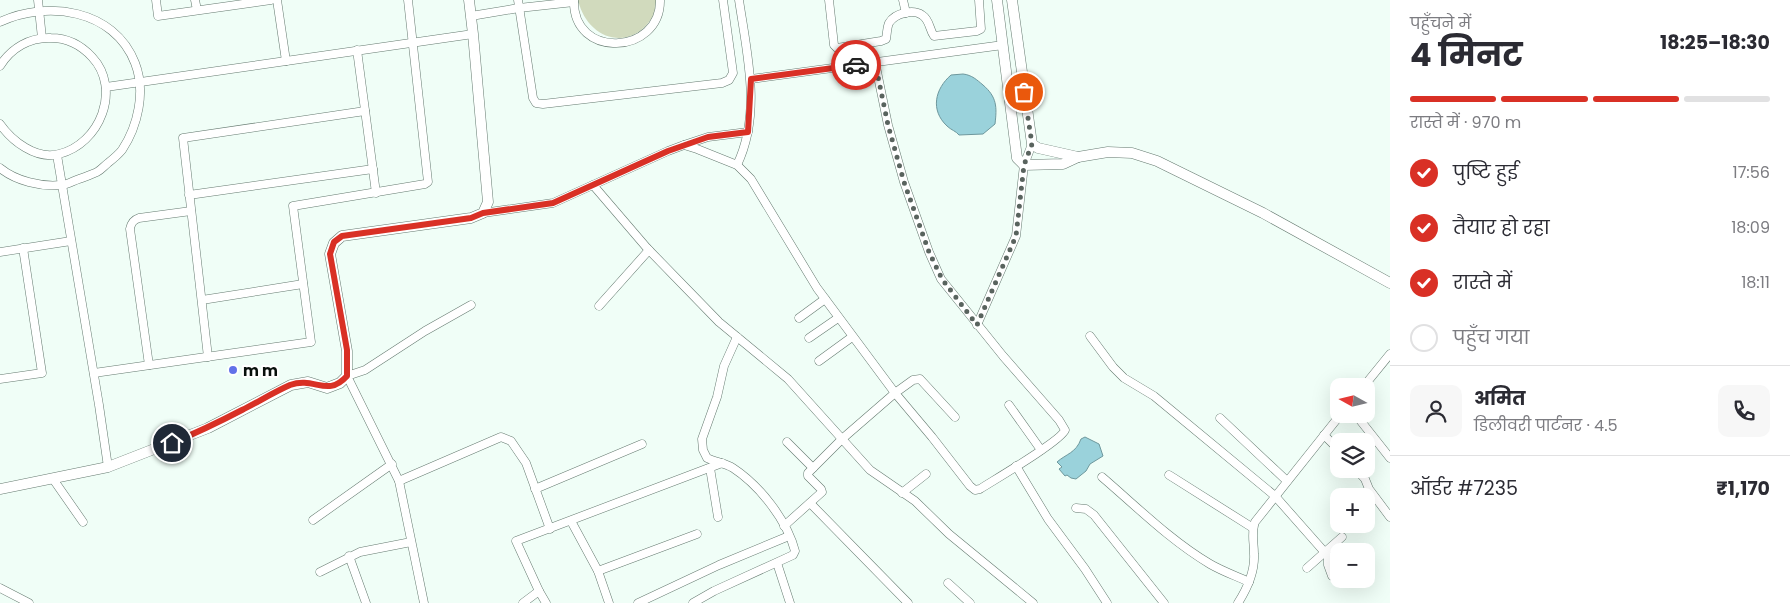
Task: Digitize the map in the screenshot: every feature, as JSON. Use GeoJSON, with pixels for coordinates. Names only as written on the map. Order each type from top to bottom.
{"type":"FeatureCollection","features":[{"type":"Feature","properties":{"kind":"street"},"geometry":{"type":"LineString","coordinates":[[156,0],[158,16],[271,0]]}},
{"type":"Feature","properties":{"kind":"street"},"geometry":{"type":"LineString","coordinates":[[195,0],[196,10]]}},
{"type":"Feature","properties":{"kind":"street"},"geometry":{"type":"LineString","coordinates":[[277,0],[286,61]]}},
{"type":"Feature","properties":{"kind":"street"},"geometry":{"type":"LineString","coordinates":[[94,373],[311,342],[293,206],[425,184],[428,181],[408,0]]}},
{"type":"Feature","properties":{"kind":"street"},"geometry":{"type":"LineString","coordinates":[[469,0],[488,202],[483,213]]}},
{"type":"Feature","properties":{"kind":"street"},"geometry":{"type":"LineString","coordinates":[[471,16],[519,4],[574,1],[577,17],[584,30],[594,39],[606,43],[624,43],[648,30],[656,18],[660,0]]}},
{"type":"Feature","properties":{"kind":"street"},"geometry":{"type":"LineString","coordinates":[[519,4],[533,98],[536,103],[543,104],[722,83],[729,80],[733,73],[723,0]]}},
{"type":"Feature","properties":{"kind":"street"},"geometry":{"type":"LineString","coordinates":[[737,165],[748,132],[751,79],[739,0]]}},
{"type":"Feature","properties":{"kind":"street"},"geometry":{"type":"LineString","coordinates":[[829,0],[834,45],[837,48],[886,39],[890,22],[898,15],[912,12],[922,15],[930,24],[934,36],[977,31],[981,29],[979,0]]}},
{"type":"Feature","properties":{"kind":"street"},"geometry":{"type":"LineString","coordinates":[[903,0],[906,13]]}},
{"type":"Feature","properties":{"kind":"street"},"geometry":{"type":"LineString","coordinates":[[997,0],[1017,158],[1024,165],[1063,164],[1078,157],[1108,152],[1132,153],[1157,161],[1263,213],[1390,283]]}},
{"type":"Feature","properties":{"kind":"street"},"geometry":{"type":"LineString","coordinates":[[977,325],[1016,236],[1024,165],[1032,144],[1012,0]]}},
{"type":"Feature","properties":{"kind":"street"},"geometry":{"type":"LineString","coordinates":[[0,22],[11,14],[38,2],[66,6],[95,16],[119,36],[135,63],[139,82],[136,124],[121,151],[98,172],[62,185],[38,184],[8,175],[0,168]]}},
{"type":"Feature","properties":{"kind":"street"},"geometry":{"type":"LineString","coordinates":[[38,2],[42,38]]}},
{"type":"Feature","properties":{"kind":"street"},"geometry":{"type":"LineString","coordinates":[[106,87],[473,34]]}},
{"type":"Feature","properties":{"kind":"street"},"geometry":{"type":"LineString","coordinates":[[0,66],[4,58],[17,47],[42,38],[59,38],[75,44],[86,51],[95,61],[106,87],[104,110],[96,128],[84,140],[68,151],[57,155],[42,153],[18,143],[8,135],[0,124]]}},
{"type":"Feature","properties":{"kind":"street"},"geometry":{"type":"LineString","coordinates":[[751,79],[1003,45]]}},
{"type":"Feature","properties":{"kind":"street"},"geometry":{"type":"LineString","coordinates":[[357,50],[376,193]]}},
{"type":"Feature","properties":{"kind":"street"},"geometry":{"type":"LineString","coordinates":[[684,145],[737,165],[751,179],[825,299],[852,337],[970,486],[975,490],[980,488],[1041,450],[1064,434],[1065,430],[977,325],[942,279],[929,252],[904,182],[891,135],[875,62]]}},
{"type":"Feature","properties":{"kind":"street"},"geometry":{"type":"LineString","coordinates":[[208,357],[183,138],[365,111]]}},
{"type":"Feature","properties":{"kind":"street"},"geometry":{"type":"LineString","coordinates":[[424,603],[399,481],[347,376],[347,350],[330,254],[334,242],[342,236],[471,218],[483,213],[553,203],[684,145],[708,137],[748,132]]}},
{"type":"Feature","properties":{"kind":"street"},"geometry":{"type":"LineString","coordinates":[[1032,144],[1038,148],[1078,157]]}},
{"type":"Feature","properties":{"kind":"street"},"geometry":{"type":"LineString","coordinates":[[57,155],[108,468]]}},
{"type":"Feature","properties":{"kind":"street"},"geometry":{"type":"LineString","coordinates":[[190,195],[372,169]]}},
{"type":"Feature","properties":{"kind":"street"},"geometry":{"type":"LineString","coordinates":[[594,185],[649,250],[719,322],[788,379],[870,470],[915,501],[949,534],[1033,603]]}},
{"type":"Feature","properties":{"kind":"street"},"geometry":{"type":"LineString","coordinates":[[149,365],[130,229],[131,224],[139,218],[191,211]]}},
{"type":"Feature","properties":{"kind":"street"},"geometry":{"type":"LineString","coordinates":[[0,252],[71,241]]}},
{"type":"Feature","properties":{"kind":"street"},"geometry":{"type":"LineString","coordinates":[[0,379],[42,373],[23,248]]}},
{"type":"Feature","properties":{"kind":"street"},"geometry":{"type":"LineString","coordinates":[[599,306],[649,250]]}},
{"type":"Feature","properties":{"kind":"street"},"geometry":{"type":"LineString","coordinates":[[202,300],[303,284]]}},
{"type":"Feature","properties":{"kind":"street"},"geometry":{"type":"LineString","coordinates":[[799,318],[825,299]]}},
{"type":"Feature","properties":{"kind":"street"},"geometry":{"type":"LineString","coordinates":[[0,489],[108,468],[208,428],[291,385],[308,382],[328,388],[340,383],[347,376],[365,370],[425,331],[470,305]]}},
{"type":"Feature","properties":{"kind":"street"},"geometry":{"type":"LineString","coordinates":[[809,338],[838,318]]}},
{"type":"Feature","properties":{"kind":"street"},"geometry":{"type":"LineString","coordinates":[[1090,336],[1113,367],[1124,378],[1154,396],[1275,496],[1328,556],[1330,570]]}},
{"type":"Feature","properties":{"kind":"street"},"geometry":{"type":"LineString","coordinates":[[693,603],[714,591],[777,563],[794,553],[795,549],[773,507],[762,493],[732,467],[707,458],[703,450],[702,439],[717,397],[724,366],[737,337]]}},
{"type":"Feature","properties":{"kind":"street"},"geometry":{"type":"LineString","coordinates":[[819,360],[852,337]]}},
{"type":"Feature","properties":{"kind":"street"},"geometry":{"type":"LineString","coordinates":[[1370,378],[1390,354]]}},
{"type":"Feature","properties":{"kind":"street"},"geometry":{"type":"LineString","coordinates":[[784,526],[822,490],[807,475],[813,468],[842,439],[895,393],[913,380],[920,379],[955,417]]}},
{"type":"Feature","properties":{"kind":"street"},"geometry":{"type":"LineString","coordinates":[[1009,405],[1041,450]]}},
{"type":"Feature","properties":{"kind":"street"},"geometry":{"type":"LineString","coordinates":[[1220,418],[1287,481]]}},
{"type":"Feature","properties":{"kind":"street"},"geometry":{"type":"LineString","coordinates":[[1238,603],[1249,582],[1254,563],[1252,537],[1255,522],[1334,423]]}},
{"type":"Feature","properties":{"kind":"street"},"geometry":{"type":"LineString","coordinates":[[1362,423],[1390,458]]}},
{"type":"Feature","properties":{"kind":"street"},"geometry":{"type":"LineString","coordinates":[[1324,435],[1330,441]]}},
{"type":"Feature","properties":{"kind":"street"},"geometry":{"type":"LineString","coordinates":[[399,481],[501,437],[511,441],[526,463],[550,529]]}},
{"type":"Feature","properties":{"kind":"street"},"geometry":{"type":"LineString","coordinates":[[787,442],[813,468]]}},
{"type":"Feature","properties":{"kind":"street"},"geometry":{"type":"LineString","coordinates":[[535,489],[642,444]]}},
{"type":"Feature","properties":{"kind":"street"},"geometry":{"type":"LineString","coordinates":[[546,603],[516,542],[722,463]]}},
{"type":"Feature","properties":{"kind":"street"},"geometry":{"type":"LineString","coordinates":[[313,520],[392,464]]}},
{"type":"Feature","properties":{"kind":"street"},"geometry":{"type":"LineString","coordinates":[[1016,466],[1048,519],[1085,568],[1107,603]]}},
{"type":"Feature","properties":{"kind":"street"},"geometry":{"type":"LineString","coordinates":[[710,468],[718,516]]}},
{"type":"Feature","properties":{"kind":"street"},"geometry":{"type":"LineString","coordinates":[[902,493],[926,474]]}},
{"type":"Feature","properties":{"kind":"street"},"geometry":{"type":"LineString","coordinates":[[1169,475],[1185,487],[1253,528]]}},
{"type":"Feature","properties":{"kind":"street"},"geometry":{"type":"LineString","coordinates":[[1102,477],[1191,551],[1211,565],[1249,582]]}},
{"type":"Feature","properties":{"kind":"street"},"geometry":{"type":"LineString","coordinates":[[53,478],[83,522]]}},
{"type":"Feature","properties":{"kind":"street"},"geometry":{"type":"LineString","coordinates":[[1364,478],[1369,489],[1390,517]]}},
{"type":"Feature","properties":{"kind":"street"},"geometry":{"type":"LineString","coordinates":[[810,503],[908,603]]}},
{"type":"Feature","properties":{"kind":"street"},"geometry":{"type":"LineString","coordinates":[[1076,508],[1086,509],[1094,515],[1164,603]]}},
{"type":"Feature","properties":{"kind":"street"},"geometry":{"type":"LineString","coordinates":[[572,521],[598,571],[609,603]]}},
{"type":"Feature","properties":{"kind":"street"},"geometry":{"type":"LineString","coordinates":[[598,571],[697,534]]}},
{"type":"Feature","properties":{"kind":"street"},"geometry":{"type":"LineString","coordinates":[[638,603],[719,565],[789,536]]}},
{"type":"Feature","properties":{"kind":"street"},"geometry":{"type":"LineString","coordinates":[[1307,568],[1342,537]]}},
{"type":"Feature","properties":{"kind":"street"},"geometry":{"type":"LineString","coordinates":[[320,572],[360,552],[411,542]]}},
{"type":"Feature","properties":{"kind":"street"},"geometry":{"type":"LineString","coordinates":[[349,556],[366,603]]}},
{"type":"Feature","properties":{"kind":"street"},"geometry":{"type":"LineString","coordinates":[[777,563],[790,603]]}},
{"type":"Feature","properties":{"kind":"street"},"geometry":{"type":"LineString","coordinates":[[948,583],[970,603]]}},
{"type":"Feature","properties":{"kind":"street"},"geometry":{"type":"LineString","coordinates":[[0,588],[29,603]]}},
{"type":"Feature","properties":{"kind":"street"},"geometry":{"type":"LineString","coordinates":[[523,603],[539,591]]}},
{"type":"Feature","properties":{"kind":"green space"},"geometry":{"type":"Polygon","coordinates":[[[578,0],[660,0],[655,13],[643,29],[621,38],[610,37],[599,32],[590,24],[578,0]]]}},
{"type":"Feature","properties":{"kind":"water"},"geometry":{"type":"Polygon","coordinates":[[[963,74],[972,77],[988,89],[995,103],[995,124],[983,134],[959,135],[947,126],[938,113],[937,100],[941,87],[951,75],[963,74]]]}},
{"type":"Feature","properties":{"kind":"water"},"geometry":{"type":"Polygon","coordinates":[[[1085,437],[1099,444],[1103,456],[1090,464],[1086,471],[1076,479],[1065,476],[1059,469],[1062,467],[1057,462],[1074,450],[1081,439],[1085,437]]]}},
{"type":"Feature","properties":{"kind":"way so far"},"geometry":{"type":"LineString","coordinates":[[856,65],[875,62],[888,125],[904,182],[929,252],[942,279],[977,325],[1016,236],[1024,165],[1032,144],[1024,92]]}},
{"type":"Feature","properties":{"kind":"place","name":"m m"},"geometry":{"type":"Point","coordinates":[233,370]}},
{"type":"Feature","properties":{"kind":"route"},"geometry":{"type":"LineString","coordinates":[[172,443],[208,428],[291,385],[308,382],[328,388],[340,383],[347,376],[347,350],[330,254],[334,242],[342,236],[471,218],[483,213],[529,208],[553,203],[668,151],[708,137],[748,132],[751,79],[856,65]]}}]}
